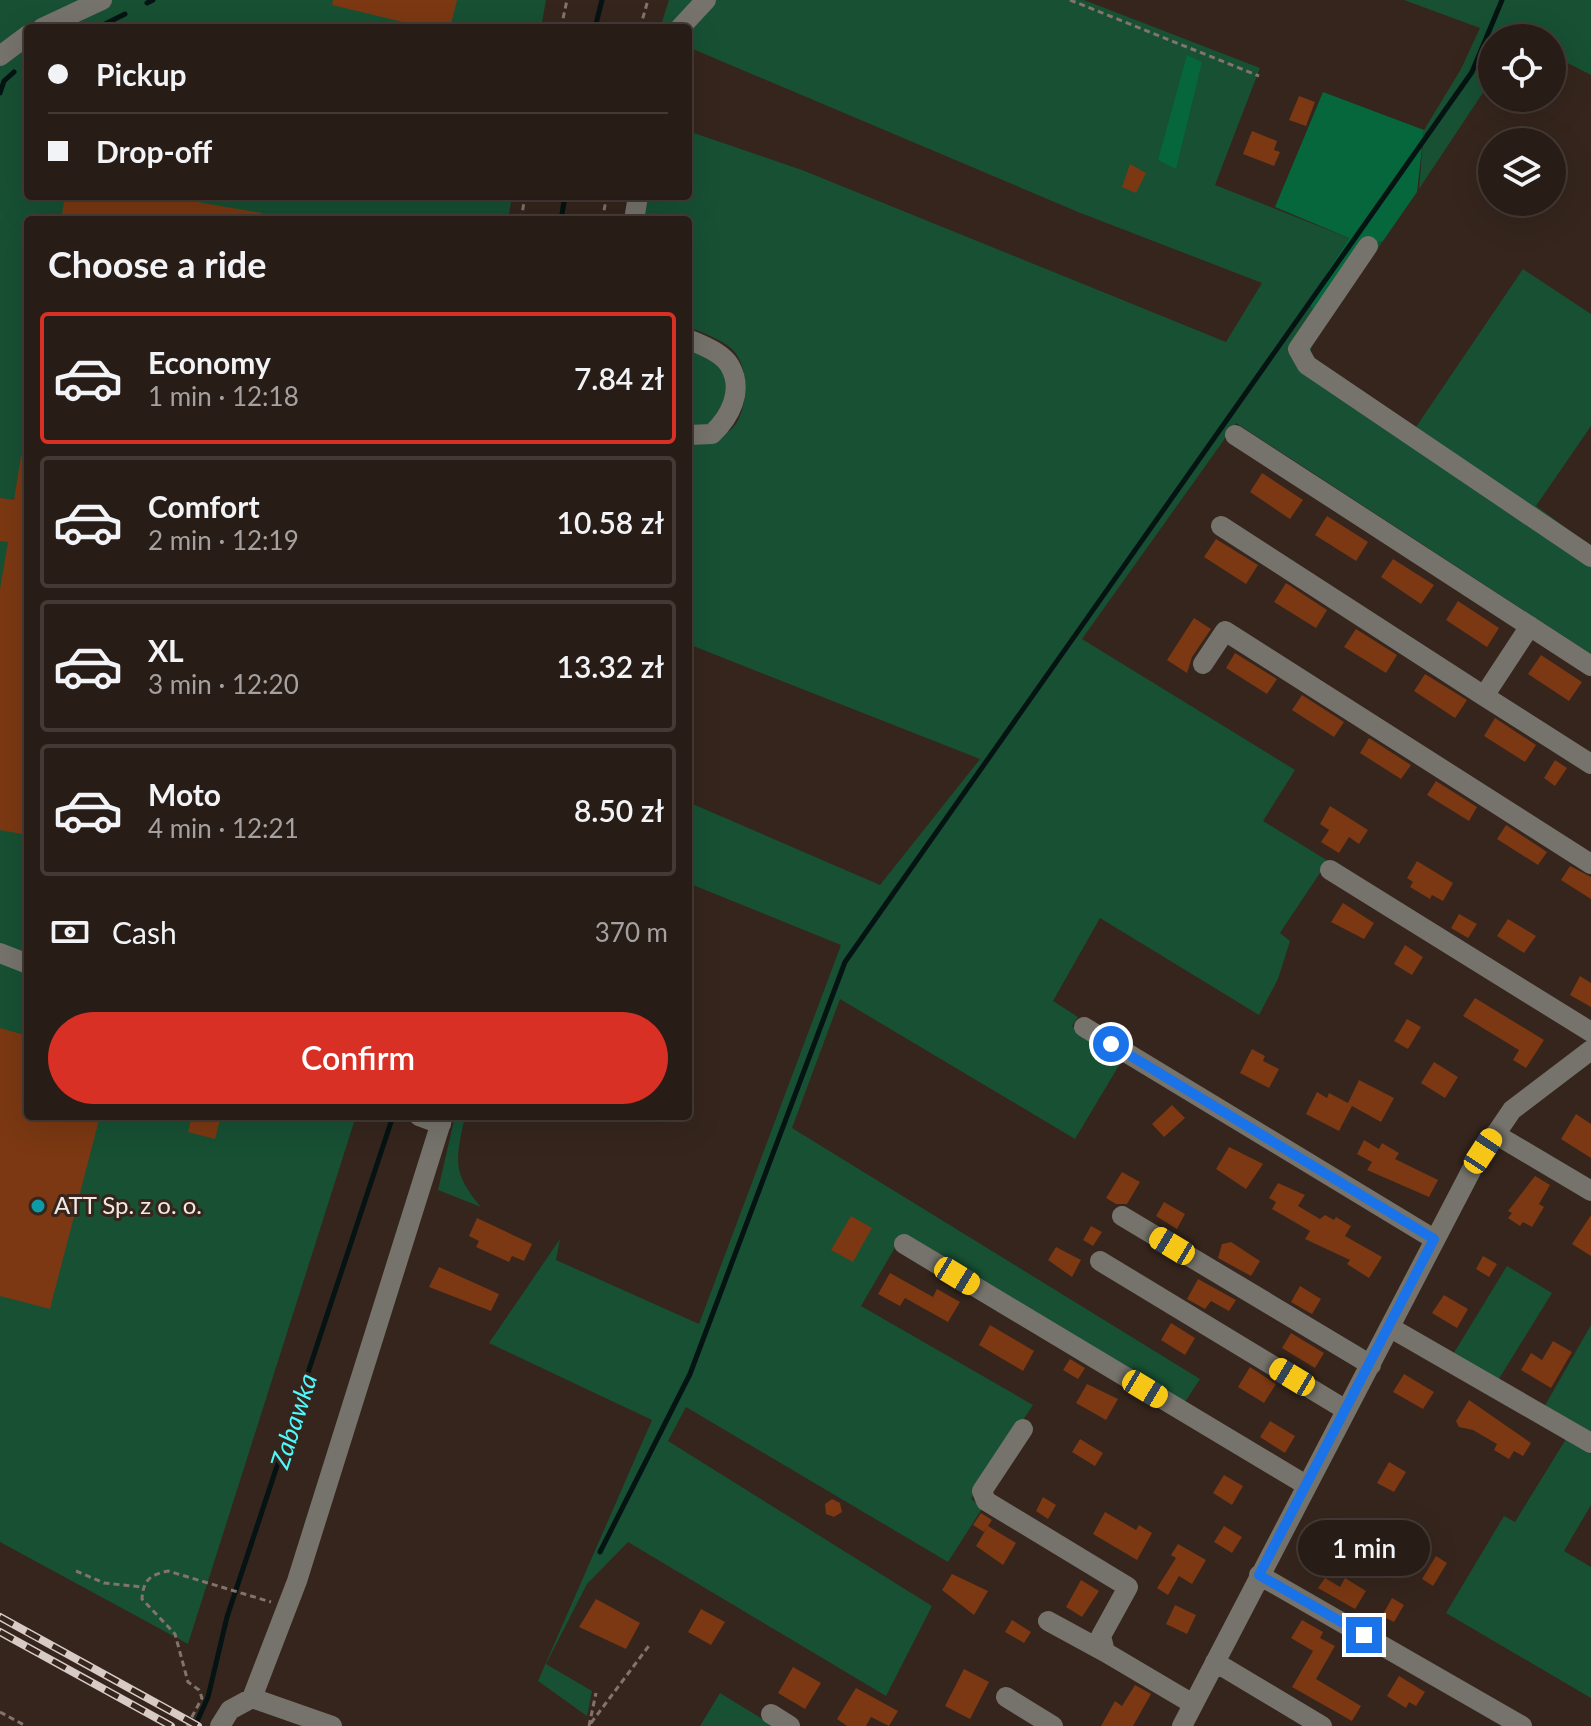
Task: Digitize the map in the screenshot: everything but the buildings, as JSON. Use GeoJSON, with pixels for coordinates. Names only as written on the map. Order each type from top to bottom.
{"type":"FeatureCollection","features":[{"type":"Feature","properties":{"kind":"street"},"geometry":{"type":"LineString","coordinates":[[684,24],[706,0]]}},
{"type":"Feature","properties":{"kind":"street"},"geometry":{"type":"LineString","coordinates":[[50,24],[96,1]]}},
{"type":"Feature","properties":{"kind":"street"},"geometry":{"type":"LineString","coordinates":[[0,56],[24,38]]}},
{"type":"Feature","properties":{"kind":"street"},"geometry":{"type":"LineString","coordinates":[[1368,246],[1298,349],[1307,365],[1591,557]]}},
{"type":"Feature","properties":{"kind":"street"},"geometry":{"type":"LineString","coordinates":[[692,341],[716,352],[730,365],[734,400],[728,418],[712,434],[692,435]]}},
{"type":"Feature","properties":{"kind":"street"},"geometry":{"type":"LineString","coordinates":[[1235,435],[1591,666]]}},
{"type":"Feature","properties":{"kind":"street"},"geometry":{"type":"LineString","coordinates":[[1221,526],[1591,764]]}},
{"type":"Feature","properties":{"kind":"street"},"geometry":{"type":"LineString","coordinates":[[1484,696],[1530,626]]}},
{"type":"Feature","properties":{"kind":"street"},"geometry":{"type":"LineString","coordinates":[[1203,664],[1225,631],[1591,864]]}},
{"type":"Feature","properties":{"kind":"street"},"geometry":{"type":"LineString","coordinates":[[1330,870],[1591,1032]]}},
{"type":"Feature","properties":{"kind":"street"},"geometry":{"type":"LineString","coordinates":[[0,953],[24,962]]}},
{"type":"Feature","properties":{"kind":"street"},"geometry":{"type":"LineString","coordinates":[[1084,1027],[1434,1239]]}},
{"type":"Feature","properties":{"kind":"street"},"geometry":{"type":"LineString","coordinates":[[1182,1726],[1391,1328],[1434,1239],[1495,1134],[1512,1110],[1591,1050]]}},
{"type":"Feature","properties":{"kind":"street"},"geometry":{"type":"LineString","coordinates":[[220,1726],[230,1710],[252,1698],[297,1581],[442,1120]]}},
{"type":"Feature","properties":{"kind":"street"},"geometry":{"type":"LineString","coordinates":[[1495,1134],[1591,1191]]}},
{"type":"Feature","properties":{"kind":"street"},"geometry":{"type":"LineString","coordinates":[[1122,1216],[1371,1365]]}},
{"type":"Feature","properties":{"kind":"street"},"geometry":{"type":"LineString","coordinates":[[904,1244],[1306,1485]]}},
{"type":"Feature","properties":{"kind":"street"},"geometry":{"type":"LineString","coordinates":[[1100,1261],[1346,1410]]}},
{"type":"Feature","properties":{"kind":"street"},"geometry":{"type":"LineString","coordinates":[[1391,1328],[1591,1443]]}},
{"type":"Feature","properties":{"kind":"street"},"geometry":{"type":"LineString","coordinates":[[1023,1429],[982,1491],[986,1501],[1128,1587],[1101,1636],[1105,1652]]}},
{"type":"Feature","properties":{"kind":"street"},"geometry":{"type":"LineString","coordinates":[[1259,1575],[1522,1726]]}},
{"type":"Feature","properties":{"kind":"street"},"geometry":{"type":"LineString","coordinates":[[1048,1621],[1193,1704]]}},
{"type":"Feature","properties":{"kind":"street"},"geometry":{"type":"LineString","coordinates":[[1215,1662],[1322,1726]]}},
{"type":"Feature","properties":{"kind":"street"},"geometry":{"type":"LineString","coordinates":[[1006,1697],[1053,1726]]}},
{"type":"Feature","properties":{"kind":"street"},"geometry":{"type":"LineString","coordinates":[[252,1698],[332,1726]]}},
{"type":"Feature","properties":{"kind":"street"},"geometry":{"type":"LineString","coordinates":[[771,1714],[790,1726]]}},
{"type":"Feature","properties":{"kind":"path"},"geometry":{"type":"LineString","coordinates":[[562,24],[567,0]]}},
{"type":"Feature","properties":{"kind":"path"},"geometry":{"type":"LineString","coordinates":[[641,24],[648,0]]}},
{"type":"Feature","properties":{"kind":"path"},"geometry":{"type":"LineString","coordinates":[[1070,0],[1259,76]]}},
{"type":"Feature","properties":{"kind":"path"},"geometry":{"type":"LineString","coordinates":[[76,1571],[104,1583],[142,1587]]}},
{"type":"Feature","properties":{"kind":"path"},"geometry":{"type":"LineString","coordinates":[[187,1726],[202,1698],[199,1690],[188,1682],[175,1634],[142,1599],[142,1587],[152,1575],[168,1571],[253,1595]]}},
{"type":"Feature","properties":{"kind":"path"},"geometry":{"type":"LineString","coordinates":[[590,1724],[651,1643]]}},
{"type":"Feature","properties":{"kind":"path"},"geometry":{"type":"LineString","coordinates":[[590,1724],[596,1693]]}},
{"type":"Feature","properties":{"kind":"path"},"geometry":{"type":"LineString","coordinates":[[0,1712],[26,1726]]}},
{"type":"Feature","properties":{"kind":"green space"},"geometry":{"type":"Polygon","coordinates":[[[0,0],[546,0],[542,24],[24,24],[24,200],[511,200],[509,216],[24,216],[24,1120],[355,1120],[188,1644],[0,1542],[0,0]]]}},
{"type":"Feature","properties":{"kind":"green space"},"geometry":{"type":"Polygon","coordinates":[[[669,0],[701,0],[679,24],[661,24],[669,0]]]}},
{"type":"Feature","properties":{"kind":"green space"},"geometry":{"type":"Polygon","coordinates":[[[715,0],[1084,0],[1260,68],[1215,185],[1349,238],[1308,301],[1363,244],[1383,241],[1312,343],[1310,357],[1414,430],[1523,269],[1591,314],[1591,426],[1536,506],[1591,546],[1591,654],[1236,423],[1082,639],[1295,770],[1263,821],[1328,861],[1280,933],[1290,941],[1278,979],[1259,1015],[1100,918],[1053,1001],[1078,1017],[1072,1026],[1124,1057],[1075,1139],[840,999],[792,1128],[1200,1379],[1183,1405],[900,1239],[861,1306],[1033,1405],[971,1499],[983,1507],[948,1562],[686,1407],[668,1441],[932,1606],[886,1696],[628,1542],[587,1584],[546,1664],[592,1691],[587,1716],[538,1681],[652,1420],[489,1343],[560,1239],[556,1260],[699,1324],[841,945],[692,885],[692,804],[880,885],[980,759],[692,646],[692,441],[719,440],[737,422],[745,395],[744,375],[733,350],[692,329],[692,216],[643,216],[646,200],[692,200],[692,132],[802,170],[1226,342],[1262,283],[1078,212],[692,49],[692,24],[715,0]]]}},
{"type":"Feature","properties":{"kind":"green space"},"geometry":{"type":"Polygon","coordinates":[[[1404,0],[1591,0],[1591,75],[1566,62],[1566,24],[1478,24],[1478,27],[1404,0]]]}},
{"type":"Feature","properties":{"kind":"green space"},"geometry":{"type":"Polygon","coordinates":[[[1478,32],[1478,100],[1419,189],[1424,130],[1461,69],[1478,32]]]}},
{"type":"Feature","properties":{"kind":"green space"},"geometry":{"type":"Polygon","coordinates":[[[1187,55],[1202,62],[1176,169],[1158,160],[1187,55]]]}},
{"type":"Feature","properties":{"kind":"green space"},"geometry":{"type":"Polygon","coordinates":[[[1323,92],[1424,130],[1417,192],[1383,241],[1362,245],[1316,314],[1308,301],[1349,238],[1275,207],[1323,92]]]}},
{"type":"Feature","properties":{"kind":"green space"},"geometry":{"type":"Polygon","coordinates":[[[692,347],[724,366],[727,400],[716,424],[692,429],[692,347]]]}},
{"type":"Feature","properties":{"kind":"green space"},"geometry":{"type":"Polygon","coordinates":[[[454,1120],[464,1120],[458,1164],[465,1184],[481,1207],[438,1190],[454,1120]]]}},
{"type":"Feature","properties":{"kind":"green space"},"geometry":{"type":"Polygon","coordinates":[[[1507,1266],[1552,1293],[1497,1382],[1452,1356],[1507,1266]]]}},
{"type":"Feature","properties":{"kind":"green space"},"geometry":{"type":"Polygon","coordinates":[[[1591,1325],[1591,1437],[1543,1409],[1591,1325]]]}},
{"type":"Feature","properties":{"kind":"green space"},"geometry":{"type":"Polygon","coordinates":[[[1566,1439],[1591,1454],[1591,1505],[1564,1551],[1591,1567],[1591,1698],[1446,1613],[1504,1516],[1515,1522],[1566,1439]]]}},
{"type":"Feature","properties":{"kind":"green space"},"geometry":{"type":"Polygon","coordinates":[[[720,1693],[774,1726],[700,1726],[720,1693]]]}},
{"type":"Feature","properties":{"kind":"waterway"},"geometry":{"type":"LineString","coordinates":[[147,3],[153,0]]}},
{"type":"Feature","properties":{"kind":"waterway","name":"Zabawka"},"geometry":{"type":"LineString","coordinates":[[596,24],[602,0]]}},
{"type":"Feature","properties":{"kind":"waterway"},"geometry":{"type":"LineString","coordinates":[[600,1552],[690,1374],[845,962],[1472,72],[1502,0]]}},
{"type":"Feature","properties":{"kind":"waterway"},"geometry":{"type":"LineString","coordinates":[[105,24],[125,14]]}},
{"type":"Feature","properties":{"kind":"waterway"},"geometry":{"type":"LineString","coordinates":[[0,93],[4,81],[14,72]]}},
{"type":"Feature","properties":{"kind":"waterway","name":"Zabawka"},"geometry":{"type":"LineString","coordinates":[[562,216],[564,200]]}},
{"type":"Feature","properties":{"kind":"waterway","name":"Zabawka"},"geometry":{"type":"LineString","coordinates":[[195,1726],[208,1697],[227,1617],[392,1120]]}},
{"type":"Feature","properties":{"kind":"railway"},"geometry":{"type":"LineString","coordinates":[[0,1617],[198,1726]]}},
{"type":"Feature","properties":{"kind":"railway"},"geometry":{"type":"LineString","coordinates":[[0,1632],[171,1726]]}},
{"type":"Feature","properties":{"kind":"place","name":"ATT Sp. z o. o."},"geometry":{"type":"Point","coordinates":[38,1206]}},
{"type":"Feature","properties":{"kind":"route"},"geometry":{"type":"LineString","coordinates":[[1111,1044],[1434,1239],[1383,1343],[1259,1575],[1364,1635]]}}]}
